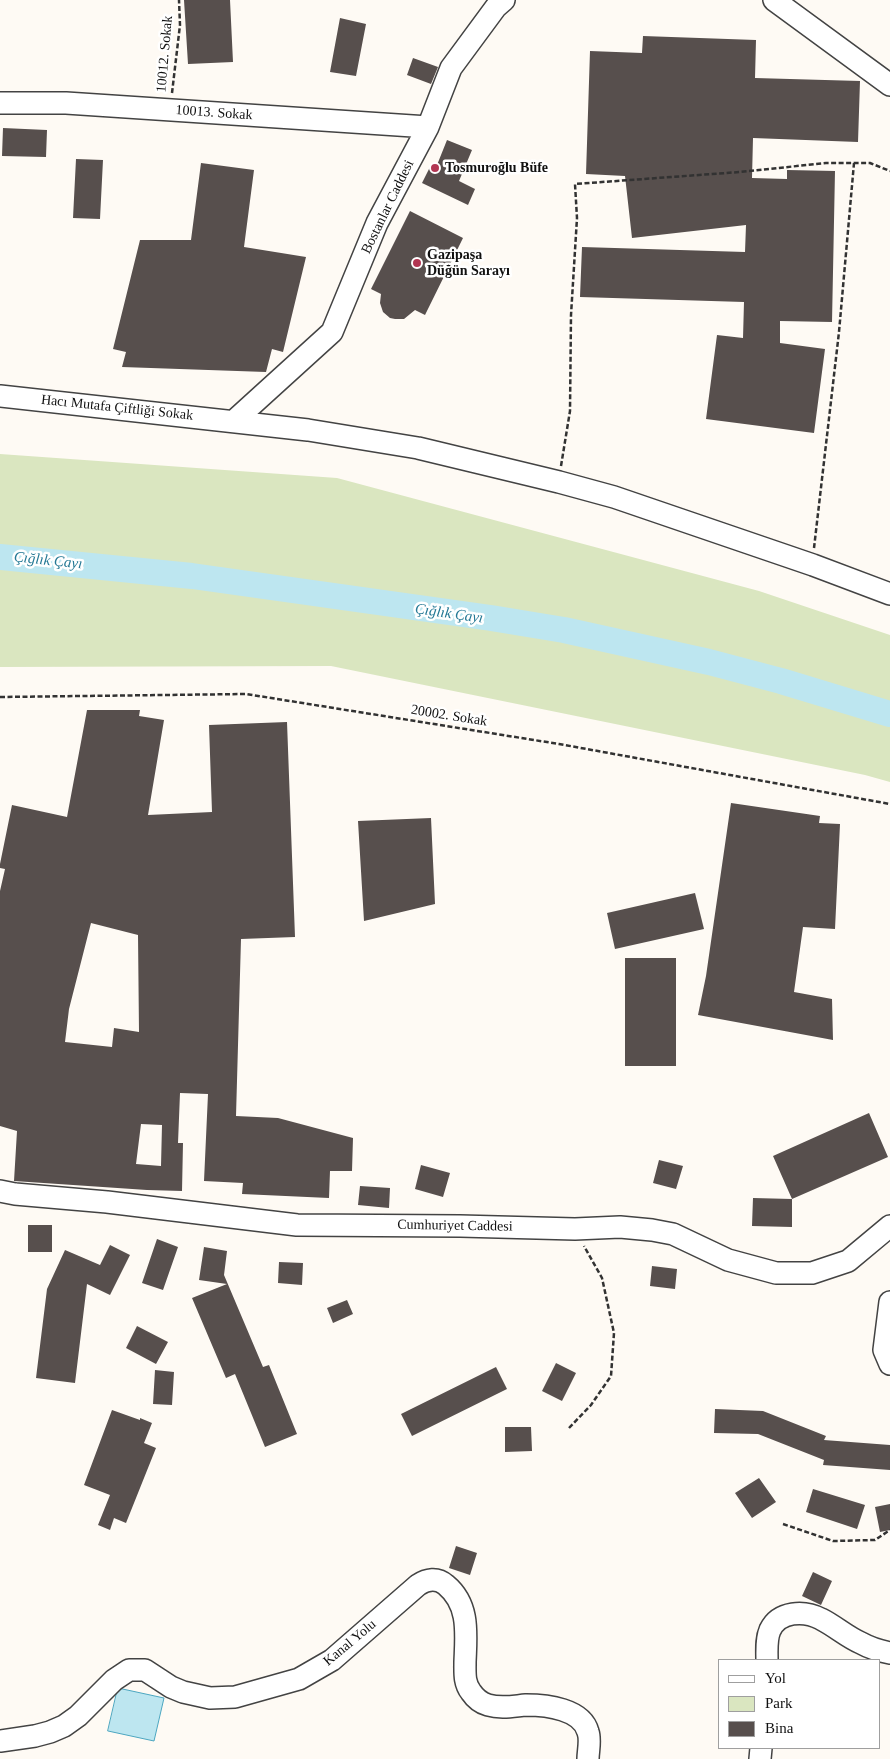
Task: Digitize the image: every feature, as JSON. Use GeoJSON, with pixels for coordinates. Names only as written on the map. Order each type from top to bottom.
{"type":"FeatureCollection","features":[{"type":"Feature","properties":{"kind":"street","name":"Bostanlar Caddesi"},"geometry":{"type":"LineString","coordinates":[[234,421],[332,332],[377,223],[428,127],[450,68],[496,7],[504,0]]}},
{"type":"Feature","properties":{"kind":"street"},"geometry":{"type":"LineString","coordinates":[[774,0],[890,85]]}},
{"type":"Feature","properties":{"kind":"street","name":"10013. Sokak"},"geometry":{"type":"LineString","coordinates":[[0,102],[66,103],[428,127]]}},
{"type":"Feature","properties":{"kind":"street","name":"Hacı Mutafa Çiftliği Sokak"},"geometry":{"type":"LineString","coordinates":[[0,396],[234,421],[365,438],[418,448],[559,482],[614,498],[813,565],[890,594]]}},
{"type":"Feature","properties":{"kind":"street","name":"Cumhuriyet Caddesi"},"geometry":{"type":"LineString","coordinates":[[0,1191],[297,1224],[575,1229],[620,1226],[673,1234],[728,1260],[776,1273],[812,1273],[848,1261],[890,1226]]}},
{"type":"Feature","properties":{"kind":"street"},"geometry":{"type":"LineString","coordinates":[[890,1302],[884,1350],[890,1364]]}},
{"type":"Feature","properties":{"kind":"street","name":"Kanal Yolu"},"geometry":{"type":"LineString","coordinates":[[0,1741],[35,1736],[64,1726],[78,1716],[114,1680],[129,1670],[145,1670],[177,1689],[196,1696],[210,1698],[235,1697],[299,1679],[332,1660],[418,1585],[433,1579],[442,1581],[448,1586],[460,1602],[464,1612],[466,1626],[465,1677],[467,1686],[472,1693],[479,1701],[488,1705],[499,1707],[538,1705],[570,1713],[586,1725],[589,1734],[588,1759]]}},
{"type":"Feature","properties":{"kind":"street"},"geometry":{"type":"LineString","coordinates":[[767,1659],[767,1640],[775,1622],[784,1615],[797,1614],[820,1618],[860,1643],[890,1653]]}},
{"type":"Feature","properties":{"kind":"path","name":"10012. Sokak"},"geometry":{"type":"LineString","coordinates":[[170,110],[180,25],[179,0]]}},
{"type":"Feature","properties":{"kind":"path"},"geometry":{"type":"LineString","coordinates":[[559,482],[570,411],[571,314],[577,218],[575,184],[721,174],[826,163],[870,163],[890,171]]}},
{"type":"Feature","properties":{"kind":"path"},"geometry":{"type":"LineString","coordinates":[[813,565],[839,332],[854,163]]}},
{"type":"Feature","properties":{"kind":"path","name":"20002. Sokak"},"geometry":{"type":"LineString","coordinates":[[0,697],[246,694],[559,744],[890,804]]}},
{"type":"Feature","properties":{"kind":"path"},"geometry":{"type":"LineString","coordinates":[[569,1428],[591,1405],[611,1376],[614,1332],[602,1278],[575,1229]]}},
{"type":"Feature","properties":{"kind":"path"},"geometry":{"type":"LineString","coordinates":[[783,1524],[833,1541],[875,1540],[890,1530]]}},
{"type":"Feature","properties":{"kind":"green space"},"geometry":{"type":"Polygon","coordinates":[[[0,454],[337,478],[759,591],[890,635],[890,782],[865,775],[331,666],[0,667],[0,454]]]}},
{"type":"Feature","properties":{"kind":"water"},"geometry":{"type":"Polygon","coordinates":[[[118,1688],[164,1698],[154,1741],[108,1731],[118,1688]]]}},
{"type":"Feature","properties":{"kind":"building"},"geometry":{"type":"Polygon","coordinates":[[[184,0],[230,0],[233,62],[188,64],[184,0]]]}},
{"type":"Feature","properties":{"kind":"building"},"geometry":{"type":"Polygon","coordinates":[[[340,18],[366,24],[356,76],[330,72],[340,18]]]}},
{"type":"Feature","properties":{"kind":"building"},"geometry":{"type":"Polygon","coordinates":[[[643,36],[756,40],[755,78],[860,81],[858,142],[753,138],[752,178],[787,179],[787,170],[835,171],[832,322],[780,321],[780,343],[825,349],[814,433],[706,419],[717,335],[743,338],[744,302],[580,297],[582,247],[745,252],[746,225],[632,238],[625,176],[586,174],[590,51],[642,53],[643,36]]]}},
{"type":"Feature","properties":{"kind":"building"},"geometry":{"type":"Polygon","coordinates":[[[413,58],[438,67],[431,84],[407,75],[413,58]]]}},
{"type":"Feature","properties":{"kind":"building"},"geometry":{"type":"Polygon","coordinates":[[[3,128],[47,130],[46,157],[2,156],[3,128]]]}},
{"type":"Feature","properties":{"kind":"building"},"geometry":{"type":"Polygon","coordinates":[[[447,140],[472,150],[459,181],[475,189],[468,205],[422,183],[430,167],[435,170],[447,140]]]}},
{"type":"Feature","properties":{"kind":"building"},"geometry":{"type":"Polygon","coordinates":[[[76,159],[103,160],[100,219],[73,218],[76,159]]]}},
{"type":"Feature","properties":{"kind":"building"},"geometry":{"type":"Polygon","coordinates":[[[201,163],[254,170],[244,247],[306,257],[283,352],[272,349],[266,372],[122,367],[126,352],[113,349],[140,240],[191,240],[201,163]]]}},
{"type":"Feature","properties":{"kind":"building","name":"Gazipaşa Düğün Sarayı"},"geometry":{"type":"Polygon","coordinates":[[[410,211],[463,238],[425,315],[415,310],[404,319],[395,319],[390,318],[383,312],[380,303],[381,294],[371,289],[410,211]]]}},
{"type":"Feature","properties":{"kind":"building"},"geometry":{"type":"Polygon","coordinates":[[[87,710],[140,710],[139,716],[164,720],[148,815],[212,812],[209,725],[287,722],[295,937],[241,939],[236,1116],[278,1118],[353,1138],[352,1171],[330,1171],[329,1198],[242,1194],[243,1183],[204,1181],[208,1094],[180,1093],[178,1143],[183,1143],[182,1191],[14,1181],[17,1131],[0,1126],[0,891],[5,869],[0,868],[0,864],[12,805],[67,817],[87,710]],[[91,923],[69,1009],[65,1042],[112,1047],[114,1028],[139,1032],[138,935],[91,923]],[[141,1124],[136,1164],[161,1166],[162,1125],[141,1124]]]}},
{"type":"Feature","properties":{"kind":"building"},"geometry":{"type":"Polygon","coordinates":[[[731,803],[820,816],[819,823],[840,824],[835,929],[803,927],[794,992],[832,999],[833,1040],[698,1015],[706,976],[731,803]]]}},
{"type":"Feature","properties":{"kind":"building"},"geometry":{"type":"Polygon","coordinates":[[[431,818],[435,904],[364,921],[358,821],[431,818]]]}},
{"type":"Feature","properties":{"kind":"building"},"geometry":{"type":"Polygon","coordinates":[[[695,893],[704,929],[615,949],[607,913],[695,893]]]}},
{"type":"Feature","properties":{"kind":"building"},"geometry":{"type":"Polygon","coordinates":[[[625,958],[676,958],[676,1066],[625,1066],[625,958]]]}},
{"type":"Feature","properties":{"kind":"building"},"geometry":{"type":"Polygon","coordinates":[[[869,1113],[888,1157],[792,1199],[773,1156],[869,1113]]]}},
{"type":"Feature","properties":{"kind":"building"},"geometry":{"type":"Polygon","coordinates":[[[659,1160],[683,1166],[676,1189],[653,1183],[659,1160]]]}},
{"type":"Feature","properties":{"kind":"building"},"geometry":{"type":"Polygon","coordinates":[[[421,1165],[450,1173],[443,1197],[415,1189],[421,1165]]]}},
{"type":"Feature","properties":{"kind":"building"},"geometry":{"type":"Polygon","coordinates":[[[360,1186],[390,1188],[389,1208],[358,1205],[360,1186]]]}},
{"type":"Feature","properties":{"kind":"building"},"geometry":{"type":"Polygon","coordinates":[[[753,1198],[792,1199],[792,1227],[752,1226],[753,1198]]]}},
{"type":"Feature","properties":{"kind":"building"},"geometry":{"type":"Polygon","coordinates":[[[28,1225],[52,1225],[52,1252],[28,1252],[28,1225]]]}},
{"type":"Feature","properties":{"kind":"building"},"geometry":{"type":"Polygon","coordinates":[[[157,1239],[178,1247],[163,1290],[142,1283],[157,1239]]]}},
{"type":"Feature","properties":{"kind":"building"},"geometry":{"type":"Polygon","coordinates":[[[110,1245],[130,1255],[110,1295],[87,1284],[75,1383],[36,1378],[47,1289],[65,1250],[100,1265],[110,1245]]]}},
{"type":"Feature","properties":{"kind":"building"},"geometry":{"type":"Polygon","coordinates":[[[204,1247],[227,1251],[224,1275],[263,1367],[269,1365],[297,1434],[265,1447],[235,1374],[226,1378],[192,1298],[227,1284],[199,1280],[204,1247]]]}},
{"type":"Feature","properties":{"kind":"building"},"geometry":{"type":"Polygon","coordinates":[[[279,1262],[303,1263],[302,1285],[278,1283],[279,1262]]]}},
{"type":"Feature","properties":{"kind":"building"},"geometry":{"type":"Polygon","coordinates":[[[652,1266],[677,1269],[675,1289],[650,1286],[652,1266]]]}},
{"type":"Feature","properties":{"kind":"building"},"geometry":{"type":"Polygon","coordinates":[[[347,1300],[353,1314],[333,1323],[327,1308],[347,1300]]]}},
{"type":"Feature","properties":{"kind":"building"},"geometry":{"type":"Polygon","coordinates":[[[137,1326],[168,1342],[156,1364],[126,1348],[137,1326]]]}},
{"type":"Feature","properties":{"kind":"building"},"geometry":{"type":"Polygon","coordinates":[[[556,1363],[576,1373],[562,1401],[542,1391],[556,1363]]]}},
{"type":"Feature","properties":{"kind":"building"},"geometry":{"type":"Polygon","coordinates":[[[496,1367],[507,1389],[412,1436],[401,1414],[496,1367]]]}},
{"type":"Feature","properties":{"kind":"building"},"geometry":{"type":"Polygon","coordinates":[[[155,1370],[174,1372],[172,1405],[153,1404],[155,1370]]]}},
{"type":"Feature","properties":{"kind":"building"},"geometry":{"type":"Polygon","coordinates":[[[715,1409],[763,1411],[826,1436],[824,1440],[890,1445],[890,1470],[823,1465],[824,1460],[758,1434],[714,1433],[715,1409]]]}},
{"type":"Feature","properties":{"kind":"building"},"geometry":{"type":"Polygon","coordinates":[[[112,1410],[152,1423],[144,1443],[156,1448],[126,1523],[114,1518],[110,1530],[98,1525],[110,1495],[84,1485],[112,1410]]]}},
{"type":"Feature","properties":{"kind":"building"},"geometry":{"type":"Polygon","coordinates":[[[505,1427],[531,1427],[532,1451],[505,1452],[505,1427]]]}},
{"type":"Feature","properties":{"kind":"building"},"geometry":{"type":"Polygon","coordinates":[[[759,1478],[776,1502],[752,1518],[735,1493],[759,1478]]]}},
{"type":"Feature","properties":{"kind":"building"},"geometry":{"type":"Polygon","coordinates":[[[813,1489],[865,1505],[857,1529],[806,1512],[813,1489]]]}},
{"type":"Feature","properties":{"kind":"building"},"geometry":{"type":"Polygon","coordinates":[[[890,1504],[890,1530],[880,1532],[875,1507],[890,1504]]]}},
{"type":"Feature","properties":{"kind":"building"},"geometry":{"type":"Polygon","coordinates":[[[456,1546],[477,1553],[470,1575],[449,1568],[456,1546]]]}},
{"type":"Feature","properties":{"kind":"building"},"geometry":{"type":"Polygon","coordinates":[[[813,1572],[832,1581],[821,1605],[802,1596],[813,1572]]]}},
{"type":"Feature","properties":{"kind":"waterway","name":"Çığlık Çayı"},"geometry":{"type":"LineString","coordinates":[[0,557],[192,576],[564,630],[709,662],[781,681],[890,714]]}},
{"type":"Feature","properties":{"kind":"place","name":"Tosmuroğlu Büfe"},"geometry":{"type":"Point","coordinates":[435,168]}},
{"type":"Feature","properties":{"kind":"place","name":"Gazipaşa Düğün Sarayı"},"geometry":{"type":"Point","coordinates":[417,263]}}]}
